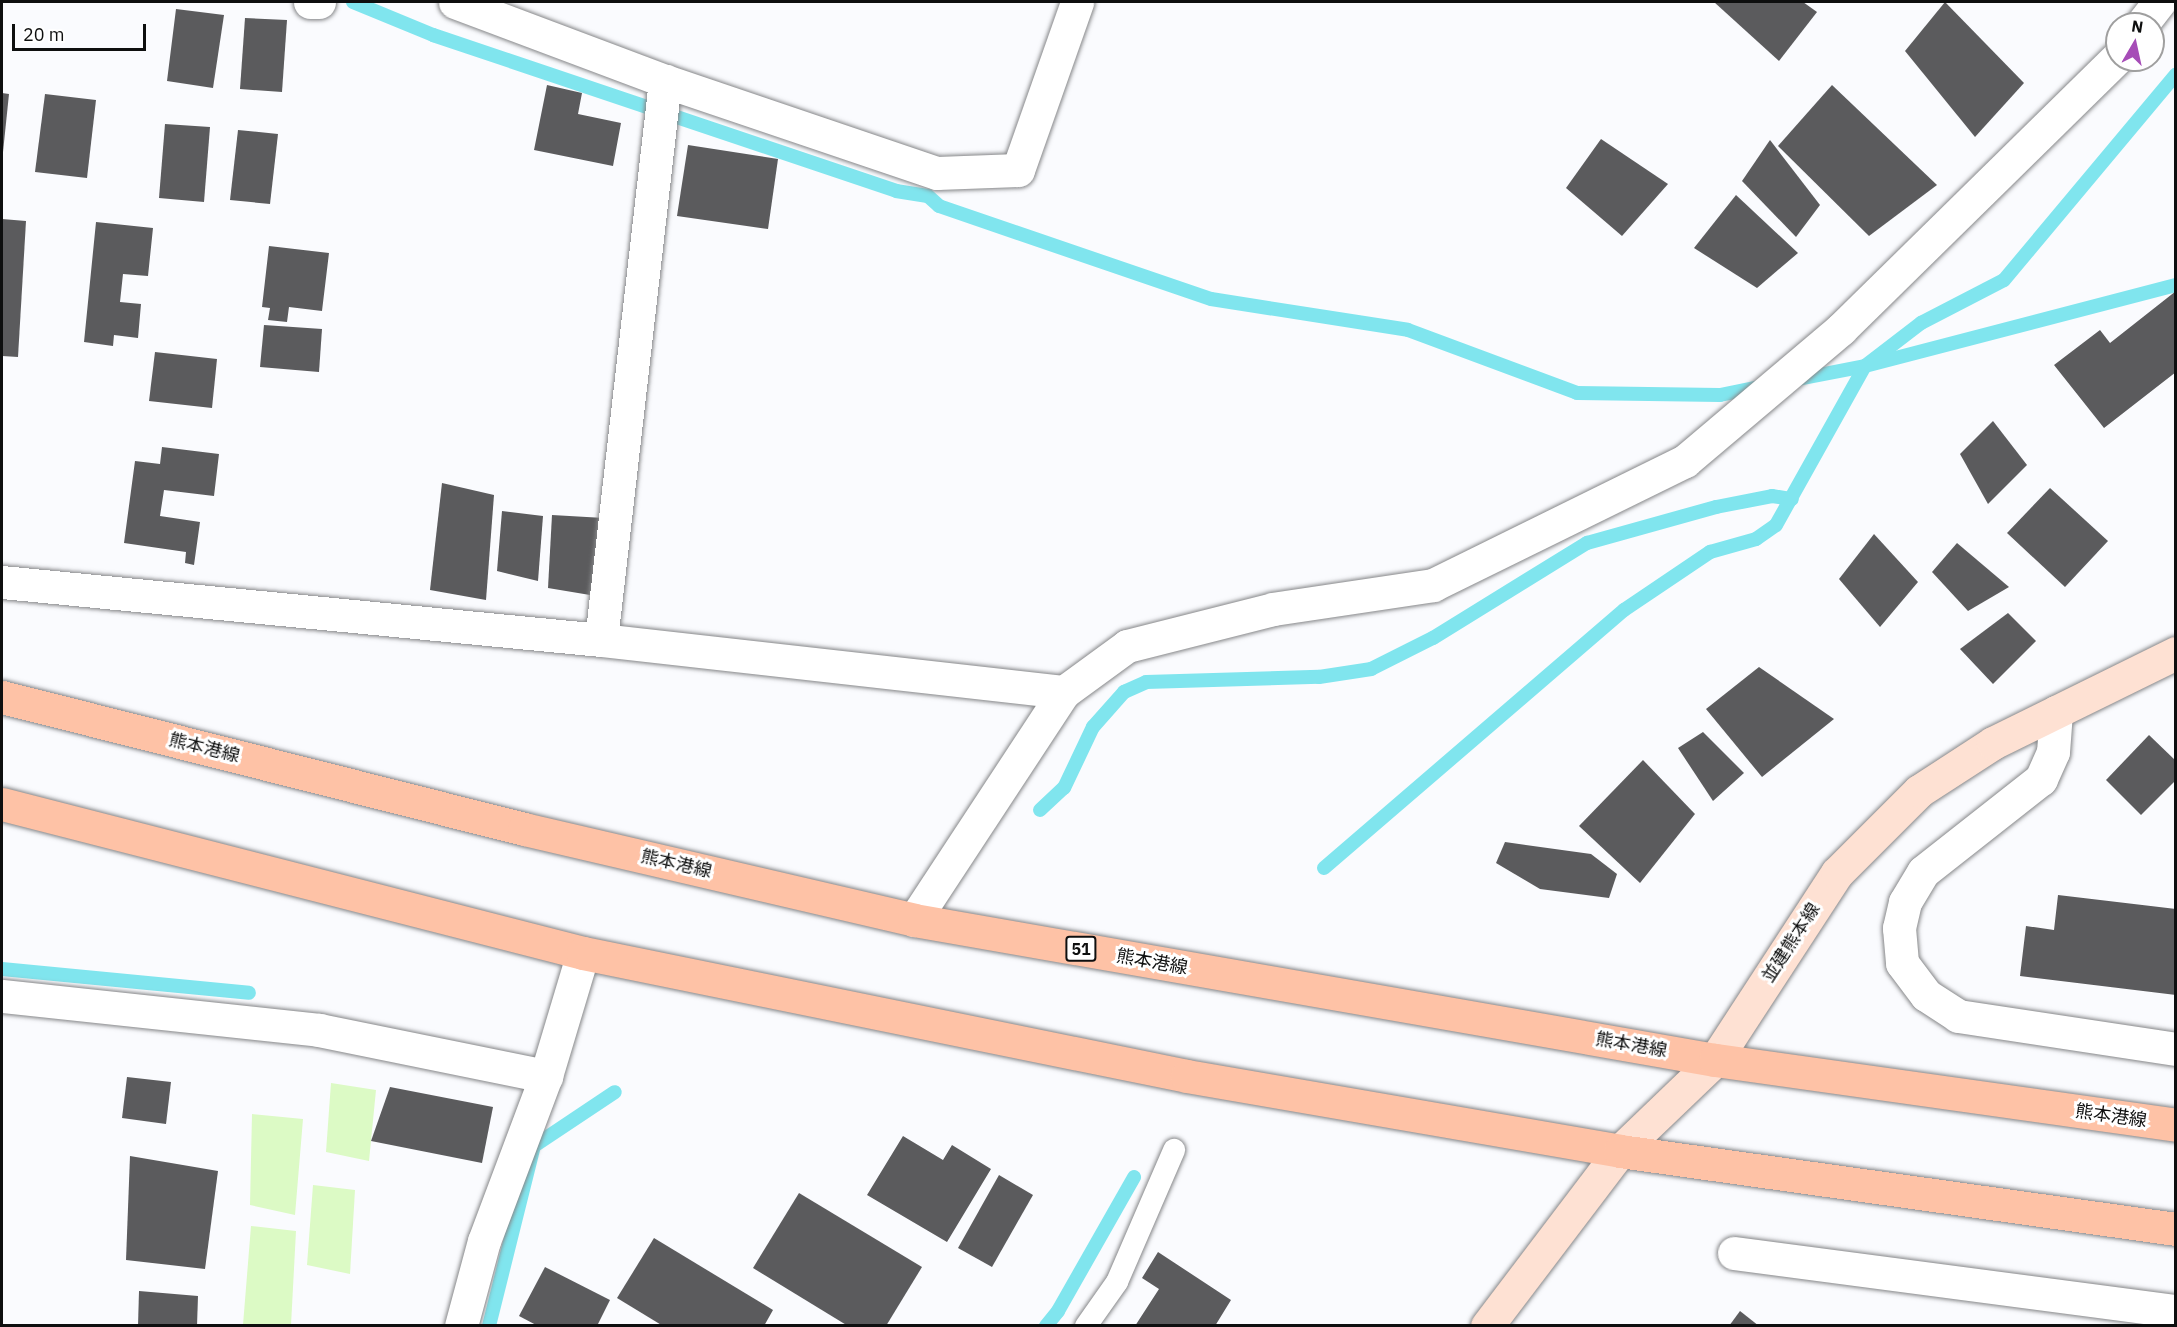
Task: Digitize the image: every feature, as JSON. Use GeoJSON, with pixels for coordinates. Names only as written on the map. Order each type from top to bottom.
{"type":"FeatureCollection","features":[{"type":"Feature","properties":{"kind":"main road","name":"並建熊本線"},"geometry":{"type":"LineString","coordinates":[[1487,1326],[1620,1151],[1715,1060],[1837,873],[1919,791],[1993,744],[2175,653]]}},
{"type":"Feature","properties":{"kind":"main road","name":"熊本港線"},"geometry":{"type":"LineString","coordinates":[[2,697],[524,829],[914,920],[1715,1060],[2175,1125]]}},
{"type":"Feature","properties":{"kind":"main road"},"geometry":{"type":"LineString","coordinates":[[2,804],[583,953],[1187,1076],[1620,1151],[2175,1229]]}},
{"type":"Feature","properties":{"kind":"street"},"geometry":{"type":"LineString","coordinates":[[310,2],[319,2]]}},
{"type":"Feature","properties":{"kind":"street"},"geometry":{"type":"LineString","coordinates":[[455,2],[665,81],[937,173],[1018,171],[1077,2]]}},
{"type":"Feature","properties":{"kind":"street"},"geometry":{"type":"LineString","coordinates":[[914,920],[1064,692],[1127,646],[1273,609],[1433,585],[1684,461],[1841,329],[2105,70]]}},
{"type":"Feature","properties":{"kind":"street"},"geometry":{"type":"LineString","coordinates":[[602,640],[665,81]]}},
{"type":"Feature","properties":{"kind":"street"},"geometry":{"type":"LineString","coordinates":[[2,582],[602,640],[1064,692]]}},
{"type":"Feature","properties":{"kind":"street"},"geometry":{"type":"LineString","coordinates":[[2056,712],[2053,752],[2041,779],[1923,872],[1905,902],[1899,928],[1902,963],[1926,995],[1958,1016],[2175,1049]]}},
{"type":"Feature","properties":{"kind":"street"},"geometry":{"type":"LineString","coordinates":[[461,1326],[484,1242],[546,1076],[583,953]]}},
{"type":"Feature","properties":{"kind":"street"},"geometry":{"type":"LineString","coordinates":[[2,996],[319,1030],[546,1076]]}},
{"type":"Feature","properties":{"kind":"street"},"geometry":{"type":"LineString","coordinates":[[1734,1253],[2175,1311]]}},
{"type":"Feature","properties":{"kind":"lane"},"geometry":{"type":"LineString","coordinates":[[1086,1326],[1118,1282],[1174,1150]]}},
{"type":"Feature","properties":{"kind":"green space"},"geometry":{"type":"Polygon","coordinates":[[[331,1083],[376,1090],[369,1161],[326,1152],[331,1083]]]}},
{"type":"Feature","properties":{"kind":"green space"},"geometry":{"type":"Polygon","coordinates":[[[252,1114],[303,1119],[295,1215],[250,1205],[252,1114]]]}},
{"type":"Feature","properties":{"kind":"green space"},"geometry":{"type":"Polygon","coordinates":[[[313,1185],[355,1190],[350,1274],[307,1265],[313,1185]]]}},
{"type":"Feature","properties":{"kind":"green space"},"geometry":{"type":"Polygon","coordinates":[[[251,1226],[296,1231],[291,1325],[243,1325],[251,1226]]]}},
{"type":"Feature","properties":{"kind":"building"},"geometry":{"type":"Polygon","coordinates":[[[1714,2],[1803,2],[1817,12],[1779,61],[1714,2]]]}},
{"type":"Feature","properties":{"kind":"building"},"geometry":{"type":"Polygon","coordinates":[[[1945,2],[2024,83],[1975,137],[1905,51],[1945,2]]]}},
{"type":"Feature","properties":{"kind":"building"},"geometry":{"type":"Polygon","coordinates":[[[176,9],[224,15],[213,88],[167,81],[176,9]]]}},
{"type":"Feature","properties":{"kind":"building"},"geometry":{"type":"Polygon","coordinates":[[[245,18],[287,20],[282,92],[240,89],[245,18]]]}},
{"type":"Feature","properties":{"kind":"building"},"geometry":{"type":"Polygon","coordinates":[[[547,85],[582,93],[578,114],[621,123],[613,166],[534,150],[547,85]]]}},
{"type":"Feature","properties":{"kind":"building"},"geometry":{"type":"Polygon","coordinates":[[[1832,85],[1937,185],[1869,236],[1778,146],[1832,85]]]}},
{"type":"Feature","properties":{"kind":"building"},"geometry":{"type":"Polygon","coordinates":[[[2,93],[9,94],[3,152],[2,152],[2,93]]]}},
{"type":"Feature","properties":{"kind":"building"},"geometry":{"type":"Polygon","coordinates":[[[45,94],[96,100],[87,178],[35,172],[45,94]]]}},
{"type":"Feature","properties":{"kind":"building"},"geometry":{"type":"Polygon","coordinates":[[[165,124],[210,127],[204,202],[159,198],[165,124]]]}},
{"type":"Feature","properties":{"kind":"building"},"geometry":{"type":"Polygon","coordinates":[[[238,130],[278,134],[270,204],[230,200],[238,130]]]}},
{"type":"Feature","properties":{"kind":"building"},"geometry":{"type":"Polygon","coordinates":[[[1601,139],[1668,184],[1622,236],[1566,188],[1601,139]]]}},
{"type":"Feature","properties":{"kind":"building"},"geometry":{"type":"Polygon","coordinates":[[[1770,140],[1820,205],[1796,237],[1742,181],[1770,140]]]}},
{"type":"Feature","properties":{"kind":"building"},"geometry":{"type":"Polygon","coordinates":[[[688,145],[778,159],[768,229],[677,216],[688,145]]]}},
{"type":"Feature","properties":{"kind":"building"},"geometry":{"type":"Polygon","coordinates":[[[1736,195],[1798,253],[1757,288],[1694,248],[1736,195]]]}},
{"type":"Feature","properties":{"kind":"building"},"geometry":{"type":"Polygon","coordinates":[[[2,219],[26,221],[18,357],[2,356],[2,219]]]}},
{"type":"Feature","properties":{"kind":"building"},"geometry":{"type":"Polygon","coordinates":[[[96,222],[153,228],[148,276],[123,274],[120,302],[141,304],[138,338],[114,335],[113,346],[84,342],[96,222]]]}},
{"type":"Feature","properties":{"kind":"building"},"geometry":{"type":"Polygon","coordinates":[[[269,246],[329,253],[322,311],[289,307],[287,322],[268,320],[270,308],[262,307],[269,246]]]}},
{"type":"Feature","properties":{"kind":"building"},"geometry":{"type":"Polygon","coordinates":[[[2176,291],[2176,372],[2104,428],[2054,365],[2100,330],[2110,343],[2176,291]]]}},
{"type":"Feature","properties":{"kind":"building"},"geometry":{"type":"Polygon","coordinates":[[[264,325],[322,329],[319,372],[260,367],[264,325]]]}},
{"type":"Feature","properties":{"kind":"building"},"geometry":{"type":"Polygon","coordinates":[[[155,352],[217,359],[212,408],[149,401],[155,352]]]}},
{"type":"Feature","properties":{"kind":"building"},"geometry":{"type":"Polygon","coordinates":[[[1993,421],[2027,465],[1988,504],[1960,454],[1993,421]]]}},
{"type":"Feature","properties":{"kind":"building"},"geometry":{"type":"Polygon","coordinates":[[[162,447],[219,454],[214,496],[164,490],[160,516],[200,522],[194,565],[185,563],[186,552],[124,543],[135,461],[160,464],[162,447]]]}},
{"type":"Feature","properties":{"kind":"building"},"geometry":{"type":"Polygon","coordinates":[[[442,483],[494,495],[486,600],[430,590],[442,483]]]}},
{"type":"Feature","properties":{"kind":"building"},"geometry":{"type":"Polygon","coordinates":[[[2050,488],[2108,541],[2065,587],[2007,533],[2050,488]]]}},
{"type":"Feature","properties":{"kind":"building"},"geometry":{"type":"Polygon","coordinates":[[[502,511],[543,516],[538,581],[497,571],[502,511]]]}},
{"type":"Feature","properties":{"kind":"building"},"geometry":{"type":"Polygon","coordinates":[[[552,515],[604,518],[596,596],[548,588],[552,515]]]}},
{"type":"Feature","properties":{"kind":"building"},"geometry":{"type":"Polygon","coordinates":[[[1874,534],[1918,582],[1880,627],[1839,579],[1874,534]]]}},
{"type":"Feature","properties":{"kind":"building"},"geometry":{"type":"Polygon","coordinates":[[[1957,543],[2009,587],[1968,611],[1932,572],[1957,543]]]}},
{"type":"Feature","properties":{"kind":"building"},"geometry":{"type":"Polygon","coordinates":[[[2008,613],[2036,641],[1993,684],[1960,649],[2008,613]]]}},
{"type":"Feature","properties":{"kind":"building"},"geometry":{"type":"Polygon","coordinates":[[[1759,667],[1834,719],[1762,777],[1706,709],[1759,667]]]}},
{"type":"Feature","properties":{"kind":"building"},"geometry":{"type":"Polygon","coordinates":[[[1703,732],[1744,773],[1713,801],[1678,748],[1703,732]]]}},
{"type":"Feature","properties":{"kind":"building"},"geometry":{"type":"Polygon","coordinates":[[[2149,735],[2176,761],[2176,780],[2141,815],[2106,780],[2149,735]]]}},
{"type":"Feature","properties":{"kind":"building"},"geometry":{"type":"Polygon","coordinates":[[[1643,760],[1695,814],[1640,883],[1579,826],[1643,760]]]}},
{"type":"Feature","properties":{"kind":"building"},"geometry":{"type":"Polygon","coordinates":[[[1505,842],[1591,854],[1617,874],[1609,898],[1540,889],[1496,863],[1505,842]]]}},
{"type":"Feature","properties":{"kind":"building"},"geometry":{"type":"Polygon","coordinates":[[[2058,895],[2176,909],[2176,995],[2020,976],[2026,926],[2054,930],[2058,895]]]}},
{"type":"Feature","properties":{"kind":"building"},"geometry":{"type":"Polygon","coordinates":[[[127,1077],[171,1082],[166,1124],[122,1118],[127,1077]]]}},
{"type":"Feature","properties":{"kind":"building"},"geometry":{"type":"Polygon","coordinates":[[[390,1087],[493,1107],[482,1163],[371,1141],[390,1087]]]}},
{"type":"Feature","properties":{"kind":"building"},"geometry":{"type":"Polygon","coordinates":[[[903,1136],[943,1160],[952,1145],[991,1169],[947,1242],[867,1195],[903,1136]]]}},
{"type":"Feature","properties":{"kind":"building"},"geometry":{"type":"Polygon","coordinates":[[[130,1156],[218,1171],[205,1269],[126,1260],[130,1156]]]}},
{"type":"Feature","properties":{"kind":"building"},"geometry":{"type":"Polygon","coordinates":[[[999,1175],[1033,1195],[992,1267],[958,1248],[999,1175]]]}},
{"type":"Feature","properties":{"kind":"building"},"geometry":{"type":"Polygon","coordinates":[[[799,1193],[922,1267],[886,1326],[848,1326],[753,1268],[799,1193]]]}},
{"type":"Feature","properties":{"kind":"building"},"geometry":{"type":"Polygon","coordinates":[[[654,1238],[773,1310],[764,1326],[663,1326],[617,1298],[654,1238]]]}},
{"type":"Feature","properties":{"kind":"building"},"geometry":{"type":"Polygon","coordinates":[[[1158,1252],[1231,1300],[1215,1326],[1135,1326],[1159,1289],[1142,1278],[1158,1252]]]}},
{"type":"Feature","properties":{"kind":"building"},"geometry":{"type":"Polygon","coordinates":[[[545,1267],[610,1300],[597,1326],[538,1326],[519,1316],[545,1267]]]}},
{"type":"Feature","properties":{"kind":"building"},"geometry":{"type":"Polygon","coordinates":[[[139,1291],[198,1296],[197,1326],[138,1326],[139,1291]]]}},
{"type":"Feature","properties":{"kind":"building"},"geometry":{"type":"Polygon","coordinates":[[[1740,1311],[1759,1326],[1729,1326],[1740,1311]]]}},
{"type":"Feature","properties":{"kind":"waterway"},"geometry":{"type":"LineString","coordinates":[[353,2],[433,35],[896,191],[928,196],[939,206],[1211,299],[1408,330],[1577,393],[1720,395],[1760,387]]}},
{"type":"Feature","properties":{"kind":"waterway"},"geometry":{"type":"LineString","coordinates":[[1324,868],[1624,610],[1710,552],[1756,539],[1776,525],[1865,366],[1921,323],[2004,280],[2176,74]]}},
{"type":"Feature","properties":{"kind":"waterway"},"geometry":{"type":"LineString","coordinates":[[1793,380],[1865,366],[2176,285]]}},
{"type":"Feature","properties":{"kind":"waterway"},"geometry":{"type":"LineString","coordinates":[[1040,810],[1064,788],[1093,727],[1124,692],[1146,682],[1319,677],[1371,669],[1433,638],[1587,543],[1716,507],[1772,496],[1792,499]]}},
{"type":"Feature","properties":{"kind":"waterway"},"geometry":{"type":"LineString","coordinates":[[2,969],[249,993]]}},
{"type":"Feature","properties":{"kind":"waterway"},"geometry":{"type":"LineString","coordinates":[[489,1326],[534,1146],[615,1092]]}},
{"type":"Feature","properties":{"kind":"waterway"},"geometry":{"type":"LineString","coordinates":[[1046,1326],[1058,1311],[1134,1177]]}}]}
